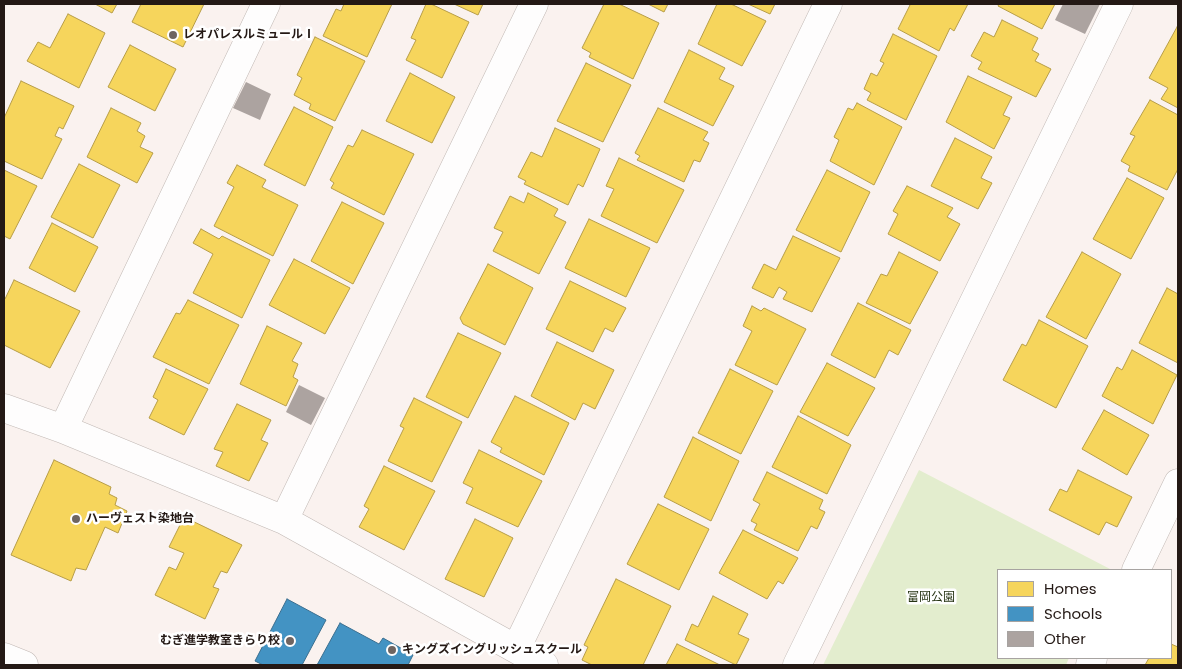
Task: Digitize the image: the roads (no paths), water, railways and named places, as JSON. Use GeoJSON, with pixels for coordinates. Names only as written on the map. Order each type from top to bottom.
{"type":"FeatureCollection","features":[{"type":"Feature","properties":{"kind":"street"},"geometry":{"type":"LineString","coordinates":[[63,429],[266,4]]}},
{"type":"Feature","properties":{"kind":"street"},"geometry":{"type":"LineString","coordinates":[[284,520],[534,4]]}},
{"type":"Feature","properties":{"kind":"street"},"geometry":{"type":"LineString","coordinates":[[516,649],[828,4]]}},
{"type":"Feature","properties":{"kind":"street"},"geometry":{"type":"LineString","coordinates":[[797,665],[1119,4]]}},
{"type":"Feature","properties":{"kind":"street"},"geometry":{"type":"LineString","coordinates":[[4,408],[63,429],[284,520],[544,665]]}},
{"type":"Feature","properties":{"kind":"street"},"geometry":{"type":"LineString","coordinates":[[1136,569],[1178,483]]}},
{"type":"Feature","properties":{"kind":"street"},"geometry":{"type":"LineString","coordinates":[[4,656],[24,665]]}},
{"type":"Feature","properties":{"kind":"place","name":"レオパレスルミュールⅠ"},"geometry":{"type":"Point","coordinates":[173,35]}},
{"type":"Feature","properties":{"kind":"place","name":"ハーヴェスト染地台"},"geometry":{"type":"Point","coordinates":[76,519]}},
{"type":"Feature","properties":{"kind":"place","name":"むぎ進学教室きらり校"},"geometry":{"type":"Point","coordinates":[290,641]}},
{"type":"Feature","properties":{"kind":"place","name":"キングズイングリッシュスクール"},"geometry":{"type":"Point","coordinates":[392,650]}},
{"type":"Feature","properties":{"kind":"park label","name":"富岡公園"},"geometry":{"type":"Point","coordinates":[931,598]}}]}
